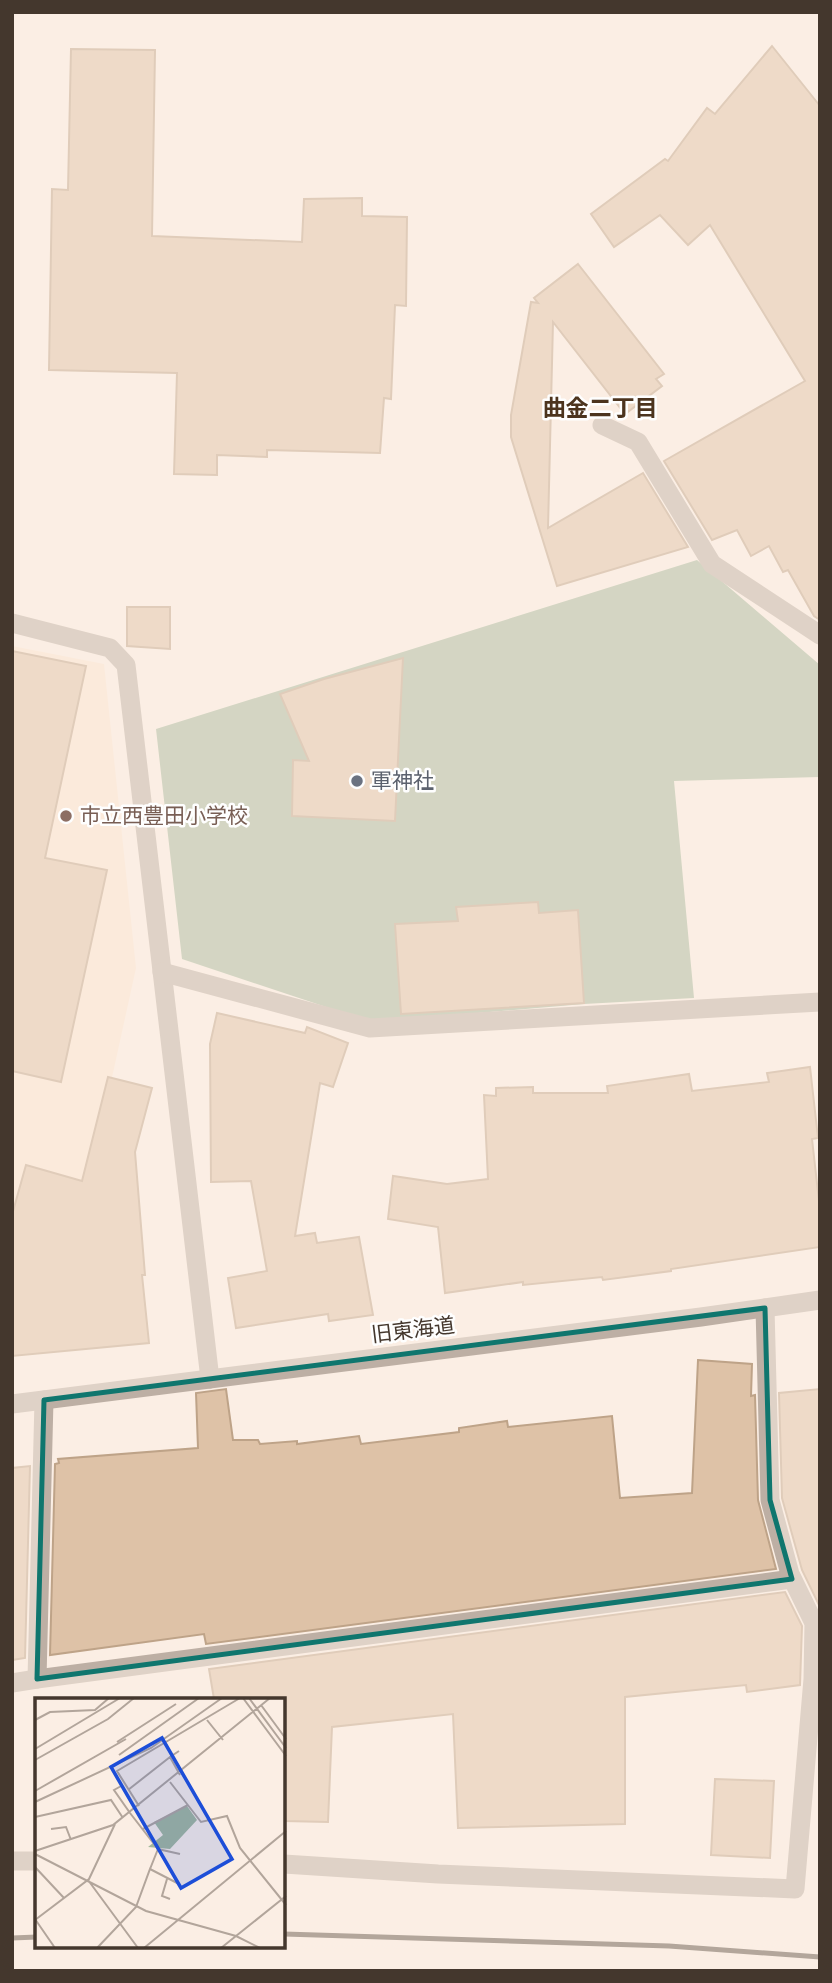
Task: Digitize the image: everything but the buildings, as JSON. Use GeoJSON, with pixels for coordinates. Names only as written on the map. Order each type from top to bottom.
{"type":"FeatureCollection","features":[{"type":"Feature","properties":{"kind":"street"},"geometry":{"type":"LineString","coordinates":[[603,425],[638,442],[712,564],[820,635]]}},
{"type":"Feature","properties":{"kind":"street"},"geometry":{"type":"LineString","coordinates":[[12,623],[110,648],[126,665],[210,1379]]}},
{"type":"Feature","properties":{"kind":"street"},"geometry":{"type":"LineString","coordinates":[[162,972],[370,1028],[820,1002]]}},
{"type":"Feature","properties":{"kind":"street","name":"旧東海道"},"geometry":{"type":"LineString","coordinates":[[12,1404],[820,1300]]}},
{"type":"Feature","properties":{"kind":"street"},"geometry":{"type":"LineString","coordinates":[[285,1864],[438,1874],[795,1889],[816,1679],[814,1623],[792,1579],[770,1500],[765,1308]]}},
{"type":"Feature","properties":{"kind":"street"},"geometry":{"type":"LineString","coordinates":[[37,1679],[44,1400]]}},
{"type":"Feature","properties":{"kind":"street"},"geometry":{"type":"LineString","coordinates":[[12,1683],[792,1579]]}},
{"type":"Feature","properties":{"kind":"street"},"geometry":{"type":"LineString","coordinates":[[12,1861],[35,1861]]}},
{"type":"Feature","properties":{"kind":"highlighted area"},"geometry":{"type":"Polygon","coordinates":[[[765,1308],[770,1500],[792,1579],[37,1679],[44,1400],[765,1308]]]}},
{"type":"Feature","properties":{"kind":"shaded area","name":"市立西豊田小学校"},"geometry":{"type":"Polygon","coordinates":[[[12,646],[104,664],[136,968],[77,1237],[12,1223],[12,646]]]}},
{"type":"Feature","properties":{"kind":"green space"},"geometry":{"type":"Polygon","coordinates":[[[697,560],[820,665],[820,777],[674,781],[694,998],[584,1004],[371,1022],[182,959],[156,729],[697,560]]]}},
{"type":"Feature","properties":{"kind":"railway"},"geometry":{"type":"LineString","coordinates":[[285,1934],[669,1946],[820,1957]]}},
{"type":"Feature","properties":{"kind":"railway"},"geometry":{"type":"LineString","coordinates":[[12,1938],[35,1937]]}},
{"type":"Feature","properties":{"kind":"place","name":"軍神社"},"geometry":{"type":"Point","coordinates":[357,781]}},
{"type":"Feature","properties":{"kind":"place","name":"市立西豊田小学校"},"geometry":{"type":"Point","coordinates":[66,816]}},
{"type":"Feature","properties":{"kind":"district","name":"曲金二丁目"},"geometry":{"type":"Point","coordinates":[600,408]}}]}
